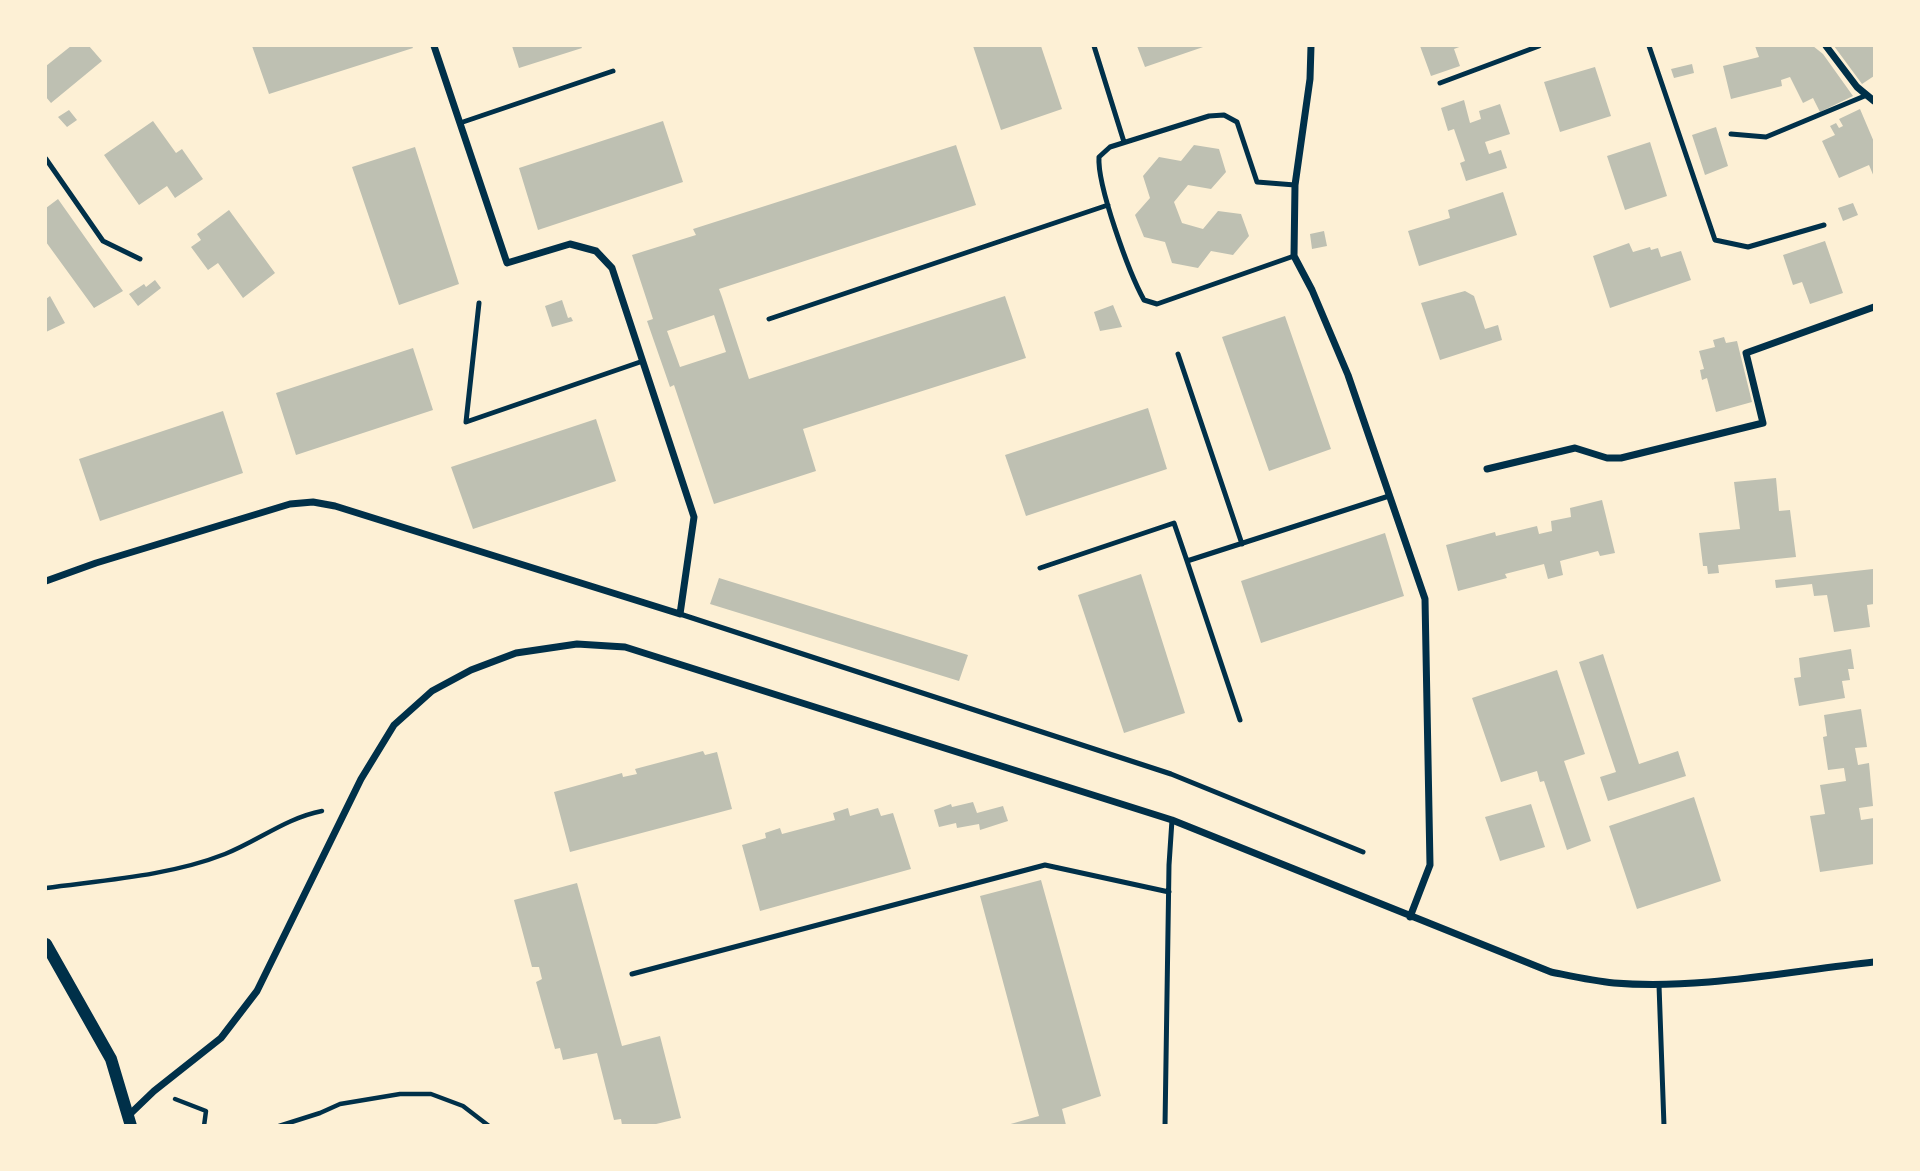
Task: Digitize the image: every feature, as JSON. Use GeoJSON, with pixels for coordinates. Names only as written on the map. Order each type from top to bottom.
{"type":"FeatureCollection","features":[{"type":"Feature","properties":{"kind":"street"},"geometry":{"type":"LineString","coordinates":[[46,581],[96,563],[290,504],[313,502],[348,510],[680,614],[694,517],[612,268],[596,251],[570,244],[507,263],[434,46]]}},
{"type":"Feature","properties":{"kind":"street"},"geometry":{"type":"LineString","coordinates":[[1311,46],[1310,79],[1295,185],[1294,256],[1312,289],[1348,375],[1424,599],[1430,865],[1410,917]]}},
{"type":"Feature","properties":{"kind":"street"},"geometry":{"type":"LineString","coordinates":[[1826,46],[1857,88],[1874,101]]}},
{"type":"Feature","properties":{"kind":"street"},"geometry":{"type":"LineString","coordinates":[[1487,469],[1575,448],[1607,458],[1621,458],[1763,423],[1746,353],[1874,307]]}},
{"type":"Feature","properties":{"kind":"street"},"geometry":{"type":"LineString","coordinates":[[130,1120],[154,1091],[221,1038],[257,991],[361,779],[394,724],[432,691],[471,670],[516,653],[577,644],[625,648],[1172,820],[1551,972],[1612,983],[1659,985],[1754,977],[1874,962]]}},
{"type":"Feature","properties":{"kind":"street"},"geometry":{"type":"LineString","coordinates":[[46,944],[111,1059],[130,1120]]}},
{"type":"Feature","properties":{"kind":"lane"},"geometry":{"type":"LineString","coordinates":[[1094,46],[1124,142]]}},
{"type":"Feature","properties":{"kind":"lane"},"geometry":{"type":"LineString","coordinates":[[1440,83],[1539,46]]}},
{"type":"Feature","properties":{"kind":"lane"},"geometry":{"type":"LineString","coordinates":[[1649,46],[1715,240],[1748,247],[1824,225]]}},
{"type":"Feature","properties":{"kind":"lane"},"geometry":{"type":"LineString","coordinates":[[460,123],[613,71]]}},
{"type":"Feature","properties":{"kind":"lane"},"geometry":{"type":"LineString","coordinates":[[1731,134],[1766,138],[1867,95]]}},
{"type":"Feature","properties":{"kind":"lane"},"geometry":{"type":"LineString","coordinates":[[1294,256],[1157,304],[1144,300],[1136,287],[1108,205],[1098,170],[1099,157],[1110,147],[1124,142],[1209,116],[1224,115],[1237,122],[1256,182],[1295,185]]}},
{"type":"Feature","properties":{"kind":"lane"},"geometry":{"type":"LineString","coordinates":[[46,159],[103,241],[140,259]]}},
{"type":"Feature","properties":{"kind":"lane"},"geometry":{"type":"LineString","coordinates":[[769,319],[1108,205]]}},
{"type":"Feature","properties":{"kind":"lane"},"geometry":{"type":"LineString","coordinates":[[479,303],[466,422],[643,361]]}},
{"type":"Feature","properties":{"kind":"lane"},"geometry":{"type":"LineString","coordinates":[[1178,354],[1242,544]]}},
{"type":"Feature","properties":{"kind":"lane"},"geometry":{"type":"LineString","coordinates":[[1187,561],[1389,496]]}},
{"type":"Feature","properties":{"kind":"lane"},"geometry":{"type":"LineString","coordinates":[[1040,568],[1174,523],[1240,720]]}},
{"type":"Feature","properties":{"kind":"lane"},"geometry":{"type":"LineString","coordinates":[[680,614],[1171,774],[1363,852]]}},
{"type":"Feature","properties":{"kind":"lane"},"geometry":{"type":"LineString","coordinates":[[1165,1125],[1172,820]]}},
{"type":"Feature","properties":{"kind":"lane"},"geometry":{"type":"LineString","coordinates":[[632,974],[1045,866],[1169,892]]}},
{"type":"Feature","properties":{"kind":"lane"},"geometry":{"type":"LineString","coordinates":[[1659,985],[1664,1125]]}},
{"type":"Feature","properties":{"kind":"path"},"geometry":{"type":"LineString","coordinates":[[46,888],[154,874],[224,855],[302,815],[347,807]]}},
{"type":"Feature","properties":{"kind":"path"},"geometry":{"type":"LineString","coordinates":[[154,1091],[206,1111],[204,1125]]}},
{"type":"Feature","properties":{"kind":"path"},"geometry":{"type":"LineString","coordinates":[[279,1125],[341,1104],[400,1094],[431,1094],[463,1106],[489,1125]]}},
{"type":"Feature","properties":{"kind":"building"},"geometry":{"type":"Polygon","coordinates":[[[71,46],[89,46],[102,61],[51,103],[46,97],[46,66],[71,46]]]}},
{"type":"Feature","properties":{"kind":"building"},"geometry":{"type":"Polygon","coordinates":[[[252,46],[412,46],[413,48],[269,94],[252,46]]]}},
{"type":"Feature","properties":{"kind":"building"},"geometry":{"type":"Polygon","coordinates":[[[512,46],[581,46],[582,48],[519,68],[512,46]]]}},
{"type":"Feature","properties":{"kind":"building"},"geometry":{"type":"Polygon","coordinates":[[[973,46],[1041,46],[1062,109],[1001,130],[973,46]]]}},
{"type":"Feature","properties":{"kind":"building"},"geometry":{"type":"Polygon","coordinates":[[[1137,46],[1206,46],[1145,67],[1137,46]]]}},
{"type":"Feature","properties":{"kind":"building"},"geometry":{"type":"Polygon","coordinates":[[[1420,46],[1462,46],[1454,49],[1460,66],[1431,76],[1420,46]]]}},
{"type":"Feature","properties":{"kind":"building"},"geometry":{"type":"Polygon","coordinates":[[[1755,46],[1813,46],[1823,54],[1853,96],[1820,112],[1813,98],[1803,103],[1790,77],[1781,80],[1782,86],[1731,99],[1723,66],[1759,57],[1755,46]]]}},
{"type":"Feature","properties":{"kind":"building"},"geometry":{"type":"Polygon","coordinates":[[[1834,46],[1874,46],[1874,76],[1862,84],[1834,46]]]}},
{"type":"Feature","properties":{"kind":"building"},"geometry":{"type":"Polygon","coordinates":[[[1692,64],[1694,73],[1674,78],[1671,69],[1692,64]]]}},
{"type":"Feature","properties":{"kind":"building"},"geometry":{"type":"Polygon","coordinates":[[[1595,67],[1611,116],[1560,132],[1544,82],[1595,67]]]}},
{"type":"Feature","properties":{"kind":"building"},"geometry":{"type":"Polygon","coordinates":[[[1464,100],[1470,123],[1481,119],[1479,111],[1500,104],[1510,134],[1485,142],[1489,154],[1501,150],[1507,168],[1466,181],[1460,163],[1465,161],[1454,129],[1448,131],[1441,108],[1464,100]]]}},
{"type":"Feature","properties":{"kind":"building"},"geometry":{"type":"Polygon","coordinates":[[[1860,109],[1874,142],[1874,177],[1869,165],[1839,178],[1822,141],[1835,135],[1830,126],[1836,123],[1839,128],[1843,126],[1839,119],[1860,109]]]}},
{"type":"Feature","properties":{"kind":"building"},"geometry":{"type":"Polygon","coordinates":[[[69,110],[77,120],[67,127],[58,117],[69,110]]]}},
{"type":"Feature","properties":{"kind":"building"},"geometry":{"type":"Polygon","coordinates":[[[153,121],[176,153],[182,149],[203,179],[175,198],[167,186],[139,205],[104,155],[153,121]]]}},
{"type":"Feature","properties":{"kind":"building"},"geometry":{"type":"Polygon","coordinates":[[[663,121],[683,182],[538,230],[519,168],[663,121]]]}},
{"type":"Feature","properties":{"kind":"building"},"geometry":{"type":"Polygon","coordinates":[[[1716,127],[1728,166],[1705,175],[1692,135],[1716,127]]]}},
{"type":"Feature","properties":{"kind":"building"},"geometry":{"type":"Polygon","coordinates":[[[1650,142],[1667,196],[1625,210],[1607,156],[1650,142]]]}},
{"type":"Feature","properties":{"kind":"building"},"geometry":{"type":"Polygon","coordinates":[[[956,145],[976,205],[719,289],[749,379],[1005,296],[1026,358],[803,429],[816,471],[714,504],[674,385],[670,387],[647,321],[653,319],[632,255],[696,235],[693,229],[956,145]],[[714,315],[667,331],[680,367],[726,352],[714,315]]]}},
{"type":"Feature","properties":{"kind":"building"},"geometry":{"type":"Polygon","coordinates":[[[1194,145],[1219,149],[1226,172],[1211,189],[1188,185],[1174,202],[1182,223],[1203,229],[1218,211],[1241,214],[1249,236],[1233,255],[1211,251],[1198,268],[1172,263],[1165,242],[1144,237],[1135,215],[1150,198],[1143,176],[1159,157],[1181,161],[1194,145]]]}},
{"type":"Feature","properties":{"kind":"building"},"geometry":{"type":"Polygon","coordinates":[[[415,147],[459,284],[399,305],[352,167],[415,147]]]}},
{"type":"Feature","properties":{"kind":"building"},"geometry":{"type":"Polygon","coordinates":[[[1503,192],[1517,235],[1419,266],[1408,231],[1450,218],[1448,210],[1503,192]]]}},
{"type":"Feature","properties":{"kind":"building"},"geometry":{"type":"Polygon","coordinates":[[[58,199],[123,291],[94,308],[46,242],[46,208],[58,199]]]}},
{"type":"Feature","properties":{"kind":"building"},"geometry":{"type":"Polygon","coordinates":[[[1853,203],[1858,215],[1843,221],[1838,208],[1853,203]]]}},
{"type":"Feature","properties":{"kind":"building"},"geometry":{"type":"Polygon","coordinates":[[[229,210],[275,273],[243,298],[218,263],[208,270],[191,247],[201,240],[197,234],[229,210]]]}},
{"type":"Feature","properties":{"kind":"building"},"geometry":{"type":"Polygon","coordinates":[[[1324,231],[1327,246],[1312,249],[1310,234],[1324,231]]]}},
{"type":"Feature","properties":{"kind":"building"},"geometry":{"type":"Polygon","coordinates":[[[1825,241],[1843,293],[1810,304],[1802,282],[1793,285],[1783,255],[1825,241]]]}},
{"type":"Feature","properties":{"kind":"building"},"geometry":{"type":"Polygon","coordinates":[[[1629,243],[1633,252],[1650,247],[1651,250],[1658,248],[1661,257],[1681,251],[1691,280],[1610,308],[1593,256],[1629,243]]]}},
{"type":"Feature","properties":{"kind":"building"},"geometry":{"type":"Polygon","coordinates":[[[155,280],[161,288],[138,306],[129,294],[155,280]]]}},
{"type":"Feature","properties":{"kind":"building"},"geometry":{"type":"Polygon","coordinates":[[[1465,291],[1474,296],[1485,329],[1498,325],[1502,340],[1440,360],[1421,303],[1465,291]]]}},
{"type":"Feature","properties":{"kind":"building"},"geometry":{"type":"Polygon","coordinates":[[[50,296],[65,323],[46,332],[46,299],[50,296]]]}},
{"type":"Feature","properties":{"kind":"building"},"geometry":{"type":"Polygon","coordinates":[[[562,300],[568,318],[571,317],[573,321],[552,327],[545,306],[562,300]]]}},
{"type":"Feature","properties":{"kind":"building"},"geometry":{"type":"Polygon","coordinates":[[[1113,305],[1122,327],[1100,331],[1094,312],[1113,305]]]}},
{"type":"Feature","properties":{"kind":"building"},"geometry":{"type":"Polygon","coordinates":[[[1285,316],[1331,449],[1269,471],[1222,337],[1285,316]]]}},
{"type":"Feature","properties":{"kind":"building"},"geometry":{"type":"Polygon","coordinates":[[[1724,337],[1726,343],[1737,341],[1752,402],[1716,412],[1707,378],[1702,380],[1700,370],[1704,369],[1699,351],[1715,347],[1713,340],[1724,337]]]}},
{"type":"Feature","properties":{"kind":"building"},"geometry":{"type":"Polygon","coordinates":[[[413,348],[433,410],[296,455],[276,393],[413,348]]]}},
{"type":"Feature","properties":{"kind":"building"},"geometry":{"type":"Polygon","coordinates":[[[1148,408],[1167,469],[1026,516],[1005,455],[1148,408]]]}},
{"type":"Feature","properties":{"kind":"building"},"geometry":{"type":"Polygon","coordinates":[[[223,411],[243,473],[100,521],[79,459],[223,411]]]}},
{"type":"Feature","properties":{"kind":"building"},"geometry":{"type":"Polygon","coordinates":[[[596,419],[616,481],[473,529],[451,467],[596,419]]]}},
{"type":"Feature","properties":{"kind":"building"},"geometry":{"type":"Polygon","coordinates":[[[1776,478],[1779,511],[1790,510],[1796,557],[1718,565],[1719,573],[1708,574],[1707,566],[1703,566],[1699,533],[1740,529],[1734,482],[1776,478]]]}},
{"type":"Feature","properties":{"kind":"building"},"geometry":{"type":"Polygon","coordinates":[[[1602,500],[1615,553],[1600,556],[1598,551],[1560,561],[1563,575],[1548,579],[1544,564],[1505,574],[1507,578],[1458,591],[1446,545],[1495,532],[1496,536],[1537,526],[1539,534],[1552,531],[1551,521],[1571,517],[1570,508],[1602,500]]]}},
{"type":"Feature","properties":{"kind":"building"},"geometry":{"type":"Polygon","coordinates":[[[1385,533],[1404,596],[1261,643],[1241,581],[1385,533]]]}},
{"type":"Feature","properties":{"kind":"building"},"geometry":{"type":"Polygon","coordinates":[[[1873,569],[1874,604],[1867,605],[1870,627],[1834,632],[1827,595],[1814,596],[1812,584],[1776,588],[1775,580],[1873,569]]]}},
{"type":"Feature","properties":{"kind":"building"},"geometry":{"type":"Polygon","coordinates":[[[1141,574],[1185,713],[1124,733],[1078,595],[1141,574]]]}},
{"type":"Feature","properties":{"kind":"building"},"geometry":{"type":"Polygon","coordinates":[[[719,578],[968,655],[959,681],[710,604],[719,578]]]}},
{"type":"Feature","properties":{"kind":"building"},"geometry":{"type":"Polygon","coordinates":[[[1851,649],[1854,669],[1848,669],[1850,680],[1842,681],[1845,698],[1799,706],[1794,678],[1801,677],[1799,658],[1851,649]]]}},
{"type":"Feature","properties":{"kind":"building"},"geometry":{"type":"Polygon","coordinates":[[[1603,654],[1639,764],[1678,751],[1686,776],[1608,801],[1600,777],[1616,772],[1579,662],[1603,654]]]}},
{"type":"Feature","properties":{"kind":"building"},"geometry":{"type":"Polygon","coordinates":[[[1557,670],[1585,754],[1564,761],[1591,841],[1567,850],[1544,781],[1540,782],[1537,771],[1501,782],[1472,698],[1557,670]]]}},
{"type":"Feature","properties":{"kind":"building"},"geometry":{"type":"Polygon","coordinates":[[[1861,709],[1867,747],[1855,748],[1858,765],[1869,763],[1873,806],[1859,808],[1861,820],[1874,818],[1874,864],[1820,872],[1810,816],[1825,814],[1820,785],[1846,781],[1844,768],[1828,770],[1823,737],[1827,736],[1824,715],[1861,709]]]}},
{"type":"Feature","properties":{"kind":"building"},"geometry":{"type":"Polygon","coordinates":[[[703,751],[705,755],[717,752],[732,809],[570,852],[554,792],[622,773],[623,777],[637,774],[635,769],[703,751]]]}},
{"type":"Feature","properties":{"kind":"building"},"geometry":{"type":"Polygon","coordinates":[[[1694,797],[1721,881],[1637,909],[1609,826],[1694,797]]]}},
{"type":"Feature","properties":{"kind":"building"},"geometry":{"type":"Polygon","coordinates":[[[973,802],[977,813],[1003,806],[1008,821],[980,830],[979,824],[957,828],[956,823],[939,827],[934,810],[951,804],[952,807],[973,802]]]}},
{"type":"Feature","properties":{"kind":"building"},"geometry":{"type":"Polygon","coordinates":[[[1531,804],[1545,847],[1500,861],[1485,817],[1531,804]]]}},
{"type":"Feature","properties":{"kind":"building"},"geometry":{"type":"Polygon","coordinates":[[[848,808],[850,816],[878,808],[881,816],[893,813],[911,869],[760,911],[742,845],[766,838],[765,833],[780,828],[782,834],[835,820],[833,813],[848,808]]]}},
{"type":"Feature","properties":{"kind":"building"},"geometry":{"type":"Polygon","coordinates":[[[1041,880],[1101,1096],[1062,1109],[1066,1125],[1007,1125],[1039,1116],[980,896],[1041,880]]]}},
{"type":"Feature","properties":{"kind":"building"},"geometry":{"type":"Polygon","coordinates":[[[577,883],[622,1046],[660,1036],[681,1118],[652,1125],[622,1125],[621,1119],[614,1120],[597,1053],[563,1060],[560,1048],[555,1049],[536,982],[542,979],[539,967],[532,967],[514,900],[577,883]]]}}]}
